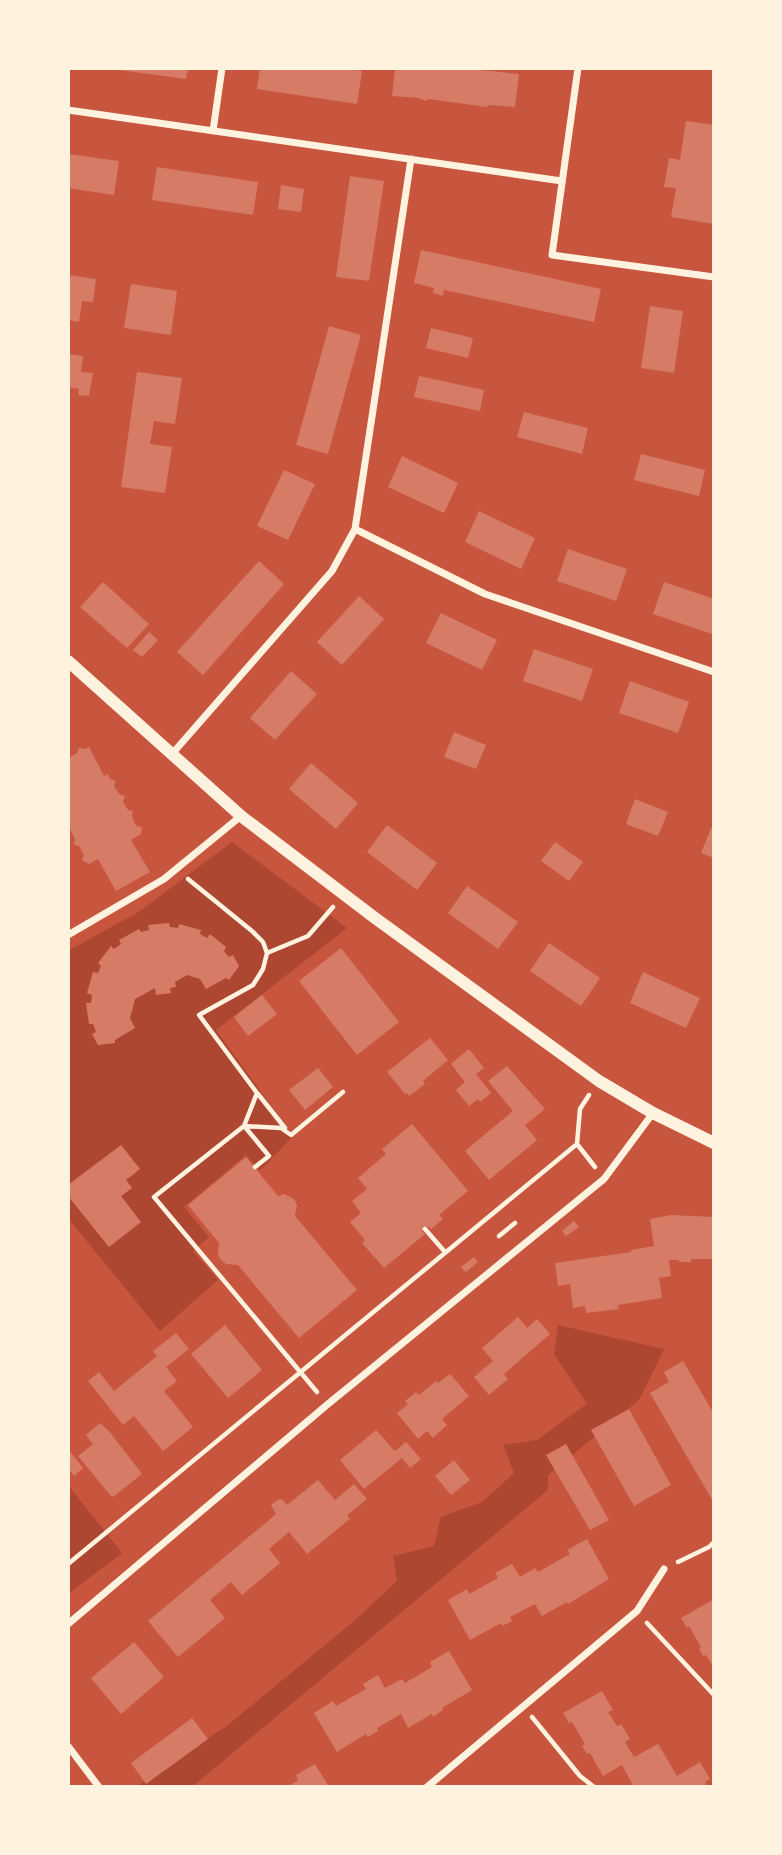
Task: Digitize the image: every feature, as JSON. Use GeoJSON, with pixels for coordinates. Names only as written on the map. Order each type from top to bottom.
{"type":"FeatureCollection","features":[{"type":"Feature","properties":{"kind":"street"},"geometry":{"type":"LineString","coordinates":[[213,131],[222,68]]}},
{"type":"Feature","properties":{"kind":"street"},"geometry":{"type":"LineString","coordinates":[[578,68],[552,255],[714,277]]}},
{"type":"Feature","properties":{"kind":"street"},"geometry":{"type":"LineString","coordinates":[[68,110],[562,181]]}},
{"type":"Feature","properties":{"kind":"street"},"geometry":{"type":"LineString","coordinates":[[172,754],[332,571],[355,529],[411,159]]}},
{"type":"Feature","properties":{"kind":"street"},"geometry":{"type":"LineString","coordinates":[[355,529],[485,594],[714,672]]}},
{"type":"Feature","properties":{"kind":"street"},"geometry":{"type":"LineString","coordinates":[[68,662],[241,816],[343,894],[599,1081],[653,1113],[714,1143]]}},
{"type":"Feature","properties":{"kind":"street"},"geometry":{"type":"LineString","coordinates":[[68,935],[164,879],[241,816]]}},
{"type":"Feature","properties":{"kind":"street"},"geometry":{"type":"LineString","coordinates":[[68,1624],[328,1404],[604,1179],[653,1113]]}},
{"type":"Feature","properties":{"kind":"street"},"geometry":{"type":"LineString","coordinates":[[426,1787],[637,1611],[664,1569]]}},
{"type":"Feature","properties":{"kind":"street"},"geometry":{"type":"LineString","coordinates":[[68,1746],[99,1787]]}},
{"type":"Feature","properties":{"kind":"path"},"geometry":{"type":"LineString","coordinates":[[177,869],[252,931],[267,953],[263,969],[253,985],[199,1016],[291,1135]]}},
{"type":"Feature","properties":{"kind":"path"},"geometry":{"type":"LineString","coordinates":[[267,953],[308,936],[343,894]]}},
{"type":"Feature","properties":{"kind":"path"},"geometry":{"type":"LineString","coordinates":[[68,1564],[576,1144],[580,1109],[599,1081]]}},
{"type":"Feature","properties":{"kind":"path"},"geometry":{"type":"LineString","coordinates":[[291,1135],[342,1092]]}},
{"type":"Feature","properties":{"kind":"path"},"geometry":{"type":"LineString","coordinates":[[257,1093],[244,1126],[154,1197],[328,1404]]}},
{"type":"Feature","properties":{"kind":"path"},"geometry":{"type":"LineString","coordinates":[[244,1126],[281,1128],[291,1135]]}},
{"type":"Feature","properties":{"kind":"path"},"geometry":{"type":"LineString","coordinates":[[244,1126],[269,1156],[255,1167]]}},
{"type":"Feature","properties":{"kind":"path"},"geometry":{"type":"LineString","coordinates":[[576,1144],[604,1179]]}},
{"type":"Feature","properties":{"kind":"path"},"geometry":{"type":"LineString","coordinates":[[499,1236],[515,1223]]}},
{"type":"Feature","properties":{"kind":"path"},"geometry":{"type":"LineString","coordinates":[[425,1228],[445,1252]]}},
{"type":"Feature","properties":{"kind":"path"},"geometry":{"type":"LineString","coordinates":[[664,1569],[714,1542]]}},
{"type":"Feature","properties":{"kind":"path"},"geometry":{"type":"LineString","coordinates":[[637,1611],[714,1695]]}},
{"type":"Feature","properties":{"kind":"path"},"geometry":{"type":"LineString","coordinates":[[523,1706],[580,1776],[594,1787]]}},
{"type":"Feature","properties":{"kind":"shaded area"},"geometry":{"type":"Polygon","coordinates":[[[232,842],[347,928],[216,1030],[293,1136],[260,1171],[246,1155],[184,1207],[209,1237],[193,1251],[218,1280],[160,1331],[68,1218],[68,1169],[71,1166],[68,1163],[68,951],[140,911],[232,842]]]}},
{"type":"Feature","properties":{"kind":"shaded area"},"geometry":{"type":"Polygon","coordinates":[[[558,1325],[664,1349],[639,1400],[548,1475],[548,1490],[192,1787],[136,1787],[228,1725],[354,1621],[397,1581],[393,1556],[434,1546],[441,1517],[482,1502],[514,1473],[503,1445],[537,1440],[587,1404],[554,1354],[558,1325]]]}},
{"type":"Feature","properties":{"kind":"shaded area"},"geometry":{"type":"Polygon","coordinates":[[[68,1485],[122,1553],[68,1594],[68,1485]]]}},
{"type":"Feature","properties":{"kind":"building"},"geometry":{"type":"Polygon","coordinates":[[[188,68],[186,79],[119,70],[188,68]]]}},
{"type":"Feature","properties":{"kind":"building"},"geometry":{"type":"Polygon","coordinates":[[[260,68],[345,68],[362,71],[357,104],[257,89],[260,68]]]}},
{"type":"Feature","properties":{"kind":"building"},"geometry":{"type":"Polygon","coordinates":[[[395,68],[459,68],[519,74],[515,107],[487,107],[392,96],[395,68]]]}},
{"type":"Feature","properties":{"kind":"building"},"geometry":{"type":"Polygon","coordinates":[[[686,121],[714,125],[714,224],[671,217],[676,188],[664,187],[669,158],[680,160],[686,121]]]}},
{"type":"Feature","properties":{"kind":"building"},"geometry":{"type":"Polygon","coordinates":[[[68,154],[119,161],[114,195],[68,188],[68,154]]]}},
{"type":"Feature","properties":{"kind":"building"},"geometry":{"type":"Polygon","coordinates":[[[157,167],[258,182],[253,215],[152,200],[157,167]]]}},
{"type":"Feature","properties":{"kind":"building"},"geometry":{"type":"Polygon","coordinates":[[[350,176],[384,181],[369,281],[336,277],[350,176]]]}},
{"type":"Feature","properties":{"kind":"building"},"geometry":{"type":"Polygon","coordinates":[[[281,185],[304,189],[301,212],[278,209],[281,185]]]}},
{"type":"Feature","properties":{"kind":"building"},"geometry":{"type":"Polygon","coordinates":[[[421,250],[601,289],[594,322],[444,290],[443,296],[433,293],[434,288],[414,283],[421,250]]]}},
{"type":"Feature","properties":{"kind":"building"},"geometry":{"type":"Polygon","coordinates":[[[68,275],[96,279],[93,302],[82,301],[79,322],[68,320],[68,275]]]}},
{"type":"Feature","properties":{"kind":"building"},"geometry":{"type":"Polygon","coordinates":[[[131,284],[177,291],[171,335],[124,328],[131,284]]]}},
{"type":"Feature","properties":{"kind":"building"},"geometry":{"type":"Polygon","coordinates":[[[650,306],[683,311],[674,373],[641,368],[650,306]]]}},
{"type":"Feature","properties":{"kind":"building"},"geometry":{"type":"Polygon","coordinates":[[[329,326],[361,335],[328,454],[296,445],[329,326]]]}},
{"type":"Feature","properties":{"kind":"building"},"geometry":{"type":"Polygon","coordinates":[[[431,328],[473,338],[468,358],[426,348],[431,328]]]}},
{"type":"Feature","properties":{"kind":"building"},"geometry":{"type":"Polygon","coordinates":[[[68,354],[83,356],[81,372],[93,373],[89,396],[78,395],[79,389],[68,387],[68,354]]]}},
{"type":"Feature","properties":{"kind":"building"},"geometry":{"type":"Polygon","coordinates":[[[137,372],[182,378],[175,424],[154,421],[150,444],[172,447],[165,493],[121,487],[137,372]]]}},
{"type":"Feature","properties":{"kind":"building"},"geometry":{"type":"Polygon","coordinates":[[[419,376],[484,390],[480,411],[414,397],[419,376]]]}},
{"type":"Feature","properties":{"kind":"building"},"geometry":{"type":"Polygon","coordinates":[[[524,412],[588,428],[582,454],[517,437],[524,412]]]}},
{"type":"Feature","properties":{"kind":"building"},"geometry":{"type":"Polygon","coordinates":[[[641,454],[705,470],[699,496],[634,480],[641,454]]]}},
{"type":"Feature","properties":{"kind":"building"},"geometry":{"type":"Polygon","coordinates":[[[402,456],[458,483],[444,513],[388,487],[402,456]]]}},
{"type":"Feature","properties":{"kind":"building"},"geometry":{"type":"Polygon","coordinates":[[[284,470],[315,484],[288,540],[257,526],[284,470]]]}},
{"type":"Feature","properties":{"kind":"building"},"geometry":{"type":"Polygon","coordinates":[[[479,511],[535,538],[521,569],[465,542],[479,511]]]}},
{"type":"Feature","properties":{"kind":"building"},"geometry":{"type":"Polygon","coordinates":[[[568,549],[627,569],[616,601],[557,581],[568,549]]]}},
{"type":"Feature","properties":{"kind":"building"},"geometry":{"type":"Polygon","coordinates":[[[259,561],[284,584],[203,675],[177,652],[259,561]]]}},
{"type":"Feature","properties":{"kind":"building"},"geometry":{"type":"Polygon","coordinates":[[[103,582],[149,624],[127,648],[80,607],[103,582]]]}},
{"type":"Feature","properties":{"kind":"building"},"geometry":{"type":"Polygon","coordinates":[[[664,582],[714,599],[712,634],[653,614],[664,582]]]}},
{"type":"Feature","properties":{"kind":"building"},"geometry":{"type":"Polygon","coordinates":[[[359,596],[384,619],[342,665],[317,642],[359,596]]]}},
{"type":"Feature","properties":{"kind":"building"},"geometry":{"type":"Polygon","coordinates":[[[441,613],[497,640],[482,670],[426,643],[441,613]]]}},
{"type":"Feature","properties":{"kind":"building"},"geometry":{"type":"Polygon","coordinates":[[[149,632],[158,640],[142,657],[133,650],[149,632]]]}},
{"type":"Feature","properties":{"kind":"building"},"geometry":{"type":"Polygon","coordinates":[[[534,649],[593,669],[582,701],[523,681],[534,649]]]}},
{"type":"Feature","properties":{"kind":"building"},"geometry":{"type":"Polygon","coordinates":[[[291,671],[317,694],[275,740],[250,718],[291,671]]]}},
{"type":"Feature","properties":{"kind":"building"},"geometry":{"type":"Polygon","coordinates":[[[630,681],[689,702],[678,733],[619,713],[630,681]]]}},
{"type":"Feature","properties":{"kind":"building"},"geometry":{"type":"Polygon","coordinates":[[[454,732],[486,745],[476,769],[444,757],[454,732]]]}},
{"type":"Feature","properties":{"kind":"building"},"geometry":{"type":"Polygon","coordinates":[[[89,747],[104,776],[108,774],[110,779],[116,781],[114,786],[119,794],[125,796],[123,802],[128,810],[133,811],[132,817],[136,826],[142,827],[141,834],[131,840],[150,872],[116,891],[98,859],[89,864],[82,860],[84,855],[79,846],[74,845],[75,839],[68,830],[68,757],[77,753],[79,748],[89,747]]]}},
{"type":"Feature","properties":{"kind":"building"},"geometry":{"type":"Polygon","coordinates":[[[311,763],[358,803],[336,829],[289,789],[311,763]]]}},
{"type":"Feature","properties":{"kind":"building"},"geometry":{"type":"Polygon","coordinates":[[[635,799],[668,812],[658,836],[626,824],[635,799]]]}},
{"type":"Feature","properties":{"kind":"building"},"geometry":{"type":"Polygon","coordinates":[[[387,825],[437,863],[417,890],[367,852],[387,825]]]}},
{"type":"Feature","properties":{"kind":"building"},"geometry":{"type":"Polygon","coordinates":[[[711,828],[714,829],[714,858],[701,853],[711,828]]]}},
{"type":"Feature","properties":{"kind":"building"},"geometry":{"type":"Polygon","coordinates":[[[555,842],[583,862],[569,881],[541,861],[555,842]]]}},
{"type":"Feature","properties":{"kind":"building"},"geometry":{"type":"Polygon","coordinates":[[[467,886],[518,922],[498,949],[448,913],[467,886]]]}},
{"type":"Feature","properties":{"kind":"building"},"geometry":{"type":"Polygon","coordinates":[[[169,923],[170,927],[178,928],[179,924],[201,930],[200,934],[207,938],[210,934],[226,947],[224,951],[229,957],[233,955],[239,966],[229,980],[226,978],[206,989],[200,979],[187,975],[175,982],[176,987],[170,988],[171,993],[156,995],[155,988],[135,999],[130,1018],[135,1028],[115,1040],[115,1043],[98,1045],[92,1034],[96,1032],[93,1024],[89,1024],[86,1003],[91,1003],[92,995],[87,993],[93,972],[98,973],[101,966],[98,963],[111,946],[114,949],[121,944],[119,940],[139,929],[141,932],[149,930],[148,925],[169,923]]]}},
{"type":"Feature","properties":{"kind":"building"},"geometry":{"type":"Polygon","coordinates":[[[549,943],[600,978],[581,1006],[530,971],[549,943]]]}},
{"type":"Feature","properties":{"kind":"building"},"geometry":{"type":"Polygon","coordinates":[[[341,948],[399,1022],[357,1055],[299,981],[341,948]]]}},
{"type":"Feature","properties":{"kind":"building"},"geometry":{"type":"Polygon","coordinates":[[[643,972],[700,998],[686,1028],[630,1003],[643,972]]]}},
{"type":"Feature","properties":{"kind":"building"},"geometry":{"type":"Polygon","coordinates":[[[262,995],[277,1014],[248,1036],[234,1017],[262,995]]]}},
{"type":"Feature","properties":{"kind":"building"},"geometry":{"type":"Polygon","coordinates":[[[430,1038],[448,1060],[409,1096],[387,1072],[430,1038]]]}},
{"type":"Feature","properties":{"kind":"building"},"geometry":{"type":"Polygon","coordinates":[[[469,1049],[484,1068],[476,1074],[491,1093],[480,1102],[478,1099],[469,1106],[456,1090],[465,1082],[451,1064],[469,1049]]]}},
{"type":"Feature","properties":{"kind":"building"},"geometry":{"type":"Polygon","coordinates":[[[507,1066],[545,1109],[525,1125],[537,1140],[489,1180],[465,1151],[513,1111],[488,1081],[507,1066]]]}},
{"type":"Feature","properties":{"kind":"building"},"geometry":{"type":"Polygon","coordinates":[[[318,1068],[333,1087],[305,1110],[289,1090],[318,1068]]]}},
{"type":"Feature","properties":{"kind":"building"},"geometry":{"type":"Polygon","coordinates":[[[412,1124],[468,1191],[439,1215],[443,1219],[431,1229],[428,1226],[422,1231],[425,1234],[384,1268],[362,1243],[365,1240],[350,1222],[361,1213],[352,1201],[367,1189],[358,1178],[386,1154],[382,1149],[412,1124]]]}},
{"type":"Feature","properties":{"kind":"building"},"geometry":{"type":"Polygon","coordinates":[[[121,1145],[140,1169],[126,1180],[132,1188],[121,1196],[141,1222],[109,1247],[68,1196],[68,1185],[121,1145]]]}},
{"type":"Feature","properties":{"kind":"building"},"geometry":{"type":"Polygon","coordinates":[[[246,1157],[278,1196],[284,1194],[294,1199],[297,1205],[295,1216],[357,1290],[299,1338],[238,1265],[226,1264],[221,1260],[218,1255],[219,1243],[188,1205],[246,1157]]]}},
{"type":"Feature","properties":{"kind":"building"},"geometry":{"type":"Polygon","coordinates":[[[671,1215],[714,1217],[714,1259],[691,1259],[691,1262],[669,1260],[671,1276],[659,1278],[662,1298],[618,1305],[619,1309],[586,1313],[585,1306],[573,1308],[570,1284],[558,1286],[555,1263],[654,1246],[650,1219],[671,1215]]]}},
{"type":"Feature","properties":{"kind":"building"},"geometry":{"type":"Polygon","coordinates":[[[574,1221],[579,1227],[566,1236],[562,1231],[574,1221]]]}},
{"type":"Feature","properties":{"kind":"building"},"geometry":{"type":"Polygon","coordinates":[[[474,1257],[478,1262],[466,1272],[461,1267],[474,1257]]]}},
{"type":"Feature","properties":{"kind":"building"},"geometry":{"type":"Polygon","coordinates":[[[518,1317],[527,1328],[537,1319],[550,1334],[504,1374],[508,1379],[489,1395],[474,1377],[493,1361],[482,1348],[518,1317]]]}},
{"type":"Feature","properties":{"kind":"building"},"geometry":{"type":"Polygon","coordinates":[[[225,1325],[262,1370],[228,1398],[191,1354],[225,1325]]]}},
{"type":"Feature","properties":{"kind":"building"},"geometry":{"type":"Polygon","coordinates":[[[176,1333],[189,1349],[166,1367],[177,1381],[164,1391],[193,1427],[163,1451],[134,1416],[123,1425],[88,1381],[99,1372],[114,1391],[157,1356],[153,1351],[176,1333]]]}},
{"type":"Feature","properties":{"kind":"building"},"geometry":{"type":"Polygon","coordinates":[[[683,1361],[714,1414],[714,1503],[650,1393],[669,1382],[664,1372],[683,1361]]]}},
{"type":"Feature","properties":{"kind":"building"},"geometry":{"type":"Polygon","coordinates":[[[450,1374],[469,1396],[442,1419],[447,1425],[433,1438],[427,1431],[418,1439],[397,1413],[408,1404],[405,1401],[416,1392],[419,1395],[450,1374]]]}},
{"type":"Feature","properties":{"kind":"building"},"geometry":{"type":"Polygon","coordinates":[[[629,1409],[671,1485],[634,1506],[591,1430],[629,1409]]]}},
{"type":"Feature","properties":{"kind":"building"},"geometry":{"type":"Polygon","coordinates":[[[100,1423],[142,1474],[113,1497],[78,1456],[93,1444],[86,1435],[100,1423]]]}},
{"type":"Feature","properties":{"kind":"building"},"geometry":{"type":"Polygon","coordinates":[[[376,1430],[395,1451],[406,1442],[421,1459],[410,1468],[402,1458],[364,1489],[340,1460],[376,1430]]]}},
{"type":"Feature","properties":{"kind":"building"},"geometry":{"type":"Polygon","coordinates":[[[566,1444],[609,1520],[590,1530],[546,1455],[566,1444]]]}},
{"type":"Feature","properties":{"kind":"building"},"geometry":{"type":"Polygon","coordinates":[[[68,1449],[83,1468],[74,1476],[68,1468],[68,1449]]]}},
{"type":"Feature","properties":{"kind":"building"},"geometry":{"type":"Polygon","coordinates":[[[454,1460],[470,1480],[451,1495],[435,1476],[454,1460]]]}},
{"type":"Feature","properties":{"kind":"building"},"geometry":{"type":"Polygon","coordinates":[[[318,1480],[335,1500],[354,1484],[367,1499],[347,1515],[350,1519],[307,1554],[289,1532],[269,1549],[280,1563],[242,1595],[231,1582],[210,1600],[225,1618],[178,1657],[148,1621],[275,1515],[271,1505],[279,1499],[287,1505],[318,1480]]]}},
{"type":"Feature","properties":{"kind":"building"},"geometry":{"type":"Polygon","coordinates":[[[587,1539],[609,1579],[542,1616],[535,1604],[510,1617],[512,1621],[502,1626],[501,1623],[470,1640],[448,1600],[467,1589],[469,1594],[498,1578],[495,1573],[512,1564],[520,1577],[535,1568],[538,1572],[570,1554],[567,1550],[587,1539]]]}},
{"type":"Feature","properties":{"kind":"building"},"geometry":{"type":"Polygon","coordinates":[[[714,1599],[714,1668],[706,1655],[703,1656],[689,1626],[687,1628],[681,1618],[714,1599]]]}},
{"type":"Feature","properties":{"kind":"building"},"geometry":{"type":"Polygon","coordinates":[[[134,1642],[164,1677],[121,1714],[91,1678],[134,1642]]]}},
{"type":"Feature","properties":{"kind":"building"},"geometry":{"type":"Polygon","coordinates":[[[449,1651],[472,1690],[442,1708],[443,1710],[433,1717],[432,1714],[408,1728],[401,1714],[377,1728],[378,1731],[368,1737],[366,1734],[337,1752],[314,1713],[333,1701],[336,1706],[366,1689],[363,1684],[378,1675],[385,1688],[402,1679],[405,1683],[432,1667],[430,1662],[449,1651]]]}},
{"type":"Feature","properties":{"kind":"building"},"geometry":{"type":"Polygon","coordinates":[[[602,1691],[613,1710],[608,1712],[617,1726],[621,1724],[630,1739],[625,1742],[634,1757],[658,1744],[677,1776],[700,1762],[710,1779],[705,1782],[708,1787],[634,1787],[622,1765],[603,1776],[590,1753],[587,1754],[582,1746],[585,1744],[572,1722],[569,1723],[563,1713],[602,1691]]]}},
{"type":"Feature","properties":{"kind":"building"},"geometry":{"type":"Polygon","coordinates":[[[192,1718],[208,1739],[146,1784],[131,1763],[192,1718]]]}},
{"type":"Feature","properties":{"kind":"building"},"geometry":{"type":"Polygon","coordinates":[[[315,1764],[329,1787],[287,1787],[298,1780],[296,1775],[315,1764]]]}}]}
